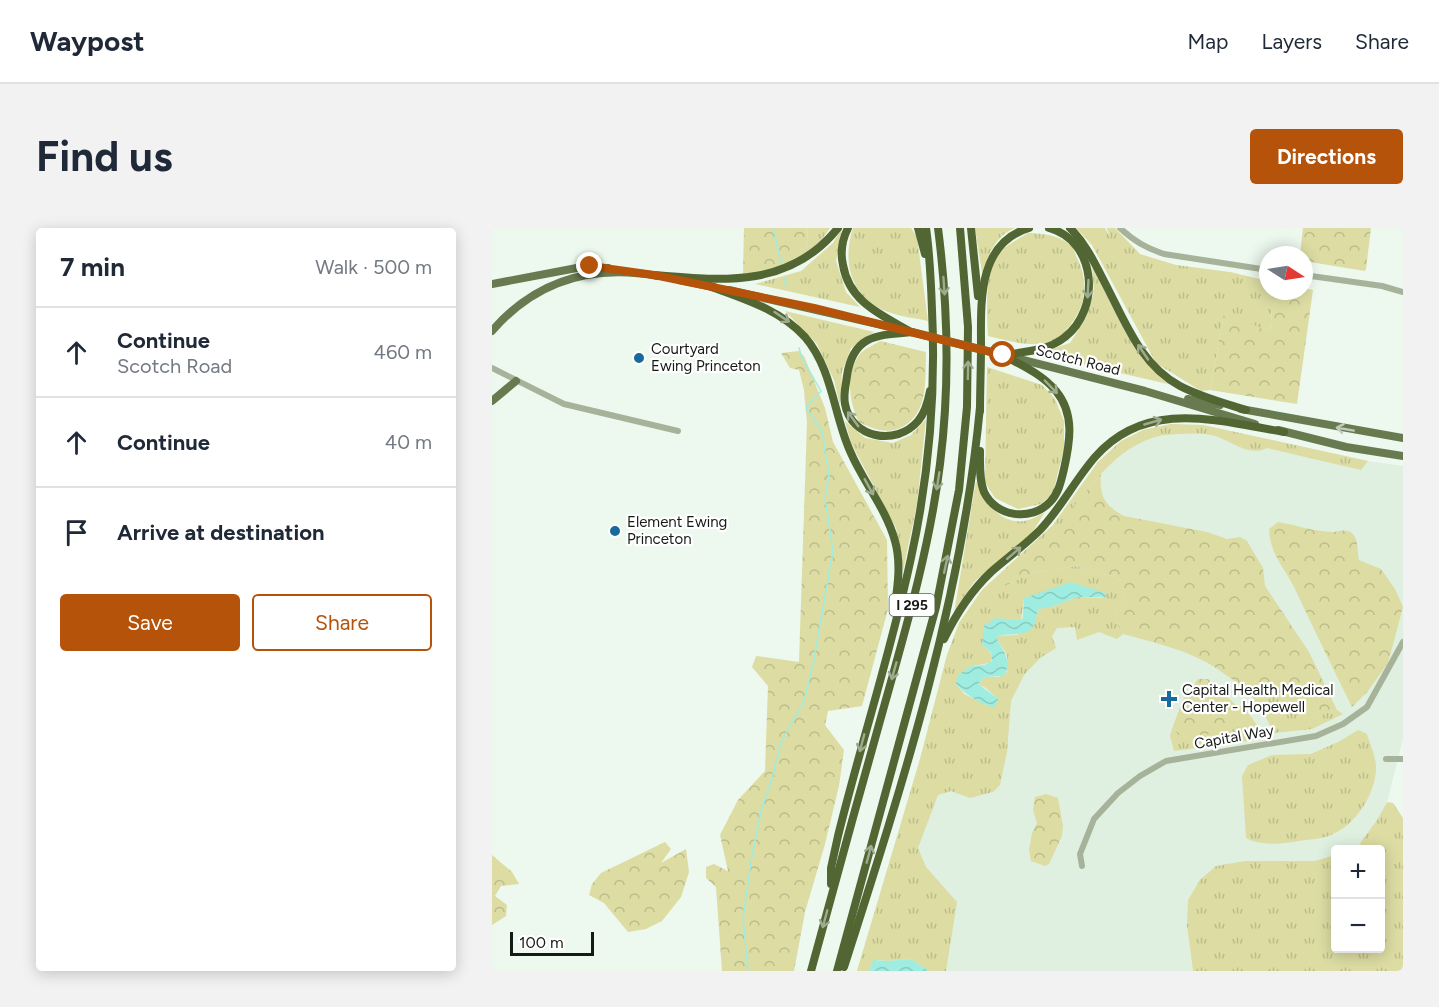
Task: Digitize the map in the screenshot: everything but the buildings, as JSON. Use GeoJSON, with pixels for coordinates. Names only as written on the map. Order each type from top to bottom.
{"type":"FeatureCollection","features":[{"type":"Feature","properties":{"kind":"highway"},"geometry":{"type":"LineString","coordinates":[[654,275],[741,279],[764,276],[802,260],[823,245],[838,228]]}},
{"type":"Feature","properties":{"kind":"highway"},"geometry":{"type":"LineString","coordinates":[[848,228],[843,242],[842,258],[845,275],[852,290],[872,310],[912,332]]}},
{"type":"Feature","properties":{"kind":"highway"},"geometry":{"type":"LineString","coordinates":[[918,228],[928,272],[933,314]]}},
{"type":"Feature","properties":{"kind":"highway"},"geometry":{"type":"LineString","coordinates":[[831,897],[831,868],[838,836],[911,559],[923,496],[933,413],[933,314],[926,228]]}},
{"type":"Feature","properties":{"kind":"highway","name":"I 295"},"geometry":{"type":"LineString","coordinates":[[811,971],[911,607],[937,487],[944,425],[947,339],[938,228]]}},
{"type":"Feature","properties":{"kind":"highway","name":"I 295"},"geometry":{"type":"LineString","coordinates":[[837,971],[936,608],[957,501],[965,439],[968,369],[968,319],[960,228]]}},
{"type":"Feature","properties":{"kind":"highway"},"geometry":{"type":"LineString","coordinates":[[971,228],[981,320]]}},
{"type":"Feature","properties":{"kind":"highway"},"geometry":{"type":"LineString","coordinates":[[1003,355],[1049,383],[1062,400],[1069,419],[1070,441],[1061,480],[1054,498],[1041,509],[1026,514],[1010,513],[999,509],[987,497],[981,478],[980,406],[984,278],[990,260],[1006,240],[1017,232],[1029,228]]}},
{"type":"Feature","properties":{"kind":"highway"},"geometry":{"type":"LineString","coordinates":[[1003,355],[1037,350],[1057,343],[1072,331],[1085,310],[1089,285],[1083,257],[1068,238],[1049,228]]}},
{"type":"Feature","properties":{"kind":"highway"},"geometry":{"type":"LineString","coordinates":[[1070,228],[1093,258],[1134,339],[1151,363],[1182,387],[1246,410]]}},
{"type":"Feature","properties":{"kind":"highway"},"geometry":{"type":"LineString","coordinates":[[709,286],[770,310],[788,320],[809,343],[825,372],[848,446],[888,521],[897,553],[898,580],[877,686]]}},
{"type":"Feature","properties":{"kind":"highway"},"geometry":{"type":"LineString","coordinates":[[912,332],[874,337],[861,345],[854,353],[848,371],[844,398],[847,411],[854,423],[867,432],[884,436],[901,433],[913,426],[921,417],[931,389],[933,357]]}},
{"type":"Feature","properties":{"kind":"highway"},"geometry":{"type":"LineString","coordinates":[[843,971],[879,858],[954,585],[966,521],[980,406]]}},
{"type":"Feature","properties":{"kind":"highway"},"geometry":{"type":"LineString","coordinates":[[933,668],[952,623],[975,590],[1040,530],[1091,462],[1114,440],[1149,423],[1179,417],[1199,418],[1284,432]]}},
{"type":"Feature","properties":{"kind":"main road"},"geometry":{"type":"LineString","coordinates":[[492,284],[582,267],[627,272]]}},
{"type":"Feature","properties":{"kind":"main road","name":"Scotch Road"},"geometry":{"type":"LineString","coordinates":[[492,331],[519,305],[545,289],[581,276],[604,272],[654,275],[814,308],[1145,391],[1284,432],[1401,457]]}},
{"type":"Feature","properties":{"kind":"main road"},"geometry":{"type":"LineString","coordinates":[[492,401],[516,381]]}},
{"type":"Feature","properties":{"kind":"main road","name":"Scotch Road"},"geometry":{"type":"LineString","coordinates":[[1145,391],[1403,438]]}},
{"type":"Feature","properties":{"kind":"street"},"geometry":{"type":"LineString","coordinates":[[1120,228],[1133,240],[1148,249],[1164,254],[1259,269]]}},
{"type":"Feature","properties":{"kind":"street"},"geometry":{"type":"LineString","coordinates":[[1313,276],[1382,286],[1403,292]]}},
{"type":"Feature","properties":{"kind":"street"},"geometry":{"type":"LineString","coordinates":[[492,368],[564,404],[678,431]]}},
{"type":"Feature","properties":{"kind":"street","name":"Capital Way"},"geometry":{"type":"LineString","coordinates":[[1082,866],[1080,854],[1094,819],[1118,793],[1140,776],[1166,761],[1316,736],[1343,724],[1367,706],[1403,642]]}},
{"type":"Feature","properties":{"kind":"street"},"geometry":{"type":"LineString","coordinates":[[1386,759],[1403,759]]}},
{"type":"Feature","properties":{"kind":"shaded area","name":"Capital Health Medical Center - Hopewell"},"geometry":{"type":"Polygon","coordinates":[[[1171,424],[1203,425],[1368,461],[1403,466],[1403,739],[1387,802],[1361,845],[1331,845],[1331,856],[1314,861],[1281,862],[1187,926],[1193,971],[857,971],[920,759],[947,655],[959,623],[982,590],[1053,525],[1098,462],[1121,441],[1143,430],[1171,424]]]}},
{"type":"Feature","properties":{"kind":"green space"},"geometry":{"type":"Polygon","coordinates":[[[744,228],[808,228],[806,252],[782,267],[743,275],[744,228]]]}},
{"type":"Feature","properties":{"kind":"green space"},"geometry":{"type":"Polygon","coordinates":[[[808,228],[830,228],[820,242],[806,252],[808,228]]]}},
{"type":"Feature","properties":{"kind":"green space"},"geometry":{"type":"Polygon","coordinates":[[[842,228],[836,261],[846,292],[860,307],[755,284],[801,271],[833,243],[842,228]]]}},
{"type":"Feature","properties":{"kind":"green space"},"geometry":{"type":"Polygon","coordinates":[[[853,228],[911,228],[917,237],[928,321],[895,314],[878,307],[859,290],[849,267],[848,255],[853,228]]]}},
{"type":"Feature","properties":{"kind":"green space"},"geometry":{"type":"Polygon","coordinates":[[[975,228],[1015,228],[1008,231],[998,241],[982,273],[975,228]]]}},
{"type":"Feature","properties":{"kind":"green space"},"geometry":{"type":"Polygon","coordinates":[[[1076,228],[1105,228],[1109,236],[1107,228],[1115,228],[1140,254],[1176,265],[1230,272],[1259,279],[1259,300],[1278,300],[1272,310],[1270,332],[1224,314],[1210,390],[1201,391],[1156,363],[1092,245],[1076,228]]]}},
{"type":"Feature","properties":{"kind":"green space"},"geometry":{"type":"Polygon","coordinates":[[[1303,228],[1371,228],[1365,271],[1313,262],[1313,246],[1301,246],[1303,228]]]}},
{"type":"Feature","properties":{"kind":"green space"},"geometry":{"type":"Polygon","coordinates":[[[1028,233],[1051,235],[1071,246],[1083,277],[1084,296],[1078,314],[1061,336],[1048,343],[1022,343],[988,336],[988,290],[992,266],[1003,249],[1028,233]]]}},
{"type":"Feature","properties":{"kind":"green space"},"geometry":{"type":"Polygon","coordinates":[[[1092,264],[1115,313],[1133,344],[1155,372],[1168,384],[1037,354],[1070,343],[1086,318],[1094,292],[1092,264]]]}},
{"type":"Feature","properties":{"kind":"green space"},"geometry":{"type":"Polygon","coordinates":[[[1278,300],[1312,300],[1297,404],[1210,390],[1224,313],[1270,332],[1272,310],[1278,300]]]}},
{"type":"Feature","properties":{"kind":"green space"},"geometry":{"type":"Polygon","coordinates":[[[785,311],[874,332],[851,348],[842,372],[840,405],[834,380],[817,344],[785,311]]]}},
{"type":"Feature","properties":{"kind":"green space"},"geometry":{"type":"Polygon","coordinates":[[[880,341],[926,352],[924,393],[918,412],[904,426],[887,431],[859,422],[850,388],[855,362],[862,352],[880,341]]]}},
{"type":"Feature","properties":{"kind":"green space"},"geometry":{"type":"Polygon","coordinates":[[[799,351],[804,356],[825,408],[833,442],[887,540],[888,609],[862,706],[828,711],[825,725],[844,750],[839,786],[805,912],[794,971],[722,971],[716,887],[706,878],[706,867],[714,864],[728,871],[720,835],[738,800],[765,771],[768,686],[752,667],[756,656],[799,662],[807,423],[804,390],[799,370],[790,368],[781,353],[799,351]]]}},
{"type":"Feature","properties":{"kind":"green space"},"geometry":{"type":"Polygon","coordinates":[[[987,367],[1042,385],[1055,399],[1064,421],[1064,448],[1053,493],[1041,504],[1018,509],[995,498],[985,482],[987,367]]]}},
{"type":"Feature","properties":{"kind":"green space"},"geometry":{"type":"Polygon","coordinates":[[[926,419],[917,504],[903,571],[896,528],[851,443],[845,421],[865,438],[893,443],[911,435],[926,419]]]}},
{"type":"Feature","properties":{"kind":"green space"},"geometry":{"type":"Polygon","coordinates":[[[1171,424],[1203,425],[1368,461],[1361,470],[1267,448],[1253,451],[1218,437],[1194,433],[1152,438],[1136,445],[1110,464],[1051,537],[1000,588],[1032,573],[1075,566],[1116,577],[1126,591],[1116,615],[1118,626],[1123,634],[1117,639],[1099,632],[1077,640],[1075,627],[1057,628],[1052,636],[1056,648],[1040,658],[1024,675],[1011,701],[1007,752],[1000,785],[993,792],[970,798],[951,791],[938,795],[918,848],[926,867],[957,902],[946,971],[929,971],[911,959],[877,960],[870,971],[857,971],[920,759],[947,655],[959,623],[982,590],[1053,525],[1098,462],[1121,441],[1143,430],[1171,424]],[[1070,584],[1024,598],[1021,620],[1001,619],[982,644],[991,655],[990,663],[971,666],[956,684],[964,694],[988,706],[996,704],[997,698],[978,684],[984,677],[999,677],[1007,672],[1007,655],[997,639],[998,636],[1017,635],[1031,629],[1039,609],[1077,597],[1104,598],[1070,584]]]}},
{"type":"Feature","properties":{"kind":"green space"},"geometry":{"type":"Polygon","coordinates":[[[1101,474],[1101,488],[1105,500],[1124,516],[1207,532],[1227,539],[1240,537],[1247,541],[1263,568],[1265,586],[1309,652],[1337,710],[1318,716],[1266,690],[1252,693],[1200,659],[1172,648],[1123,634],[1118,626],[1116,615],[1126,591],[1116,577],[1075,566],[1032,573],[998,589],[1057,530],[1101,474]]]}},
{"type":"Feature","properties":{"kind":"green space"},"geometry":{"type":"Polygon","coordinates":[[[976,481],[994,509],[1007,519],[1026,521],[1045,512],[1032,533],[974,582],[954,613],[976,481]]]}},
{"type":"Feature","properties":{"kind":"green space"},"geometry":{"type":"Polygon","coordinates":[[[1278,522],[1320,531],[1352,533],[1357,542],[1359,560],[1381,569],[1395,589],[1403,607],[1388,663],[1368,691],[1352,707],[1294,587],[1274,553],[1269,529],[1278,522]]]}},
{"type":"Feature","properties":{"kind":"green space"},"geometry":{"type":"Polygon","coordinates":[[[1198,679],[1208,679],[1235,704],[1235,707],[1224,727],[1204,736],[1187,739],[1177,734],[1173,726],[1183,700],[1198,679]]]}},
{"type":"Feature","properties":{"kind":"green space"},"geometry":{"type":"Polygon","coordinates":[[[1247,690],[1252,693],[1266,690],[1318,716],[1337,710],[1343,714],[1312,729],[1274,733],[1263,712],[1247,690]]]}},
{"type":"Feature","properties":{"kind":"green space"},"geometry":{"type":"Polygon","coordinates":[[[1235,704],[1244,707],[1259,728],[1256,740],[1174,751],[1170,736],[1173,726],[1177,734],[1235,707],[1235,704]]]}},
{"type":"Feature","properties":{"kind":"green space"},"geometry":{"type":"Polygon","coordinates":[[[1358,730],[1367,734],[1376,765],[1370,795],[1365,805],[1351,821],[1331,835],[1318,838],[1272,844],[1246,838],[1242,776],[1248,765],[1272,755],[1311,754],[1358,730]]]}},
{"type":"Feature","properties":{"kind":"green space"},"geometry":{"type":"Polygon","coordinates":[[[1046,794],[1058,798],[1063,826],[1062,836],[1049,864],[1045,866],[1031,861],[1029,850],[1032,833],[1037,823],[1033,810],[1035,797],[1046,794]]]}},
{"type":"Feature","properties":{"kind":"green space"},"geometry":{"type":"Polygon","coordinates":[[[1387,802],[1393,803],[1403,818],[1403,971],[1193,971],[1187,926],[1188,900],[1200,880],[1216,866],[1245,861],[1314,861],[1331,856],[1331,953],[1385,953],[1385,845],[1361,845],[1360,843],[1387,802]]]}},
{"type":"Feature","properties":{"kind":"green space"},"geometry":{"type":"Polygon","coordinates":[[[665,842],[671,849],[661,863],[686,849],[689,872],[681,897],[662,921],[646,929],[628,932],[604,903],[589,895],[592,884],[601,873],[665,842]]]}},
{"type":"Feature","properties":{"kind":"green space"},"geometry":{"type":"Polygon","coordinates":[[[492,855],[512,872],[519,884],[501,886],[495,896],[507,905],[506,916],[492,925],[492,855]]]}},
{"type":"Feature","properties":{"kind":"water"},"geometry":{"type":"Polygon","coordinates":[[[1071,582],[1105,593],[1106,597],[1077,597],[1039,609],[1035,623],[1028,631],[998,636],[997,639],[1007,661],[1004,676],[984,677],[978,684],[997,698],[998,701],[994,707],[974,698],[956,684],[958,675],[971,666],[985,665],[992,661],[991,653],[982,644],[984,626],[996,618],[1021,620],[1024,598],[1071,582]]]}},
{"type":"Feature","properties":{"kind":"water"},"geometry":{"type":"Polygon","coordinates":[[[911,959],[929,971],[870,971],[874,960],[911,959]]]}},
{"type":"Feature","properties":{"kind":"waterway"},"geometry":{"type":"LineString","coordinates":[[773,228],[781,263]]}},
{"type":"Feature","properties":{"kind":"waterway"},"geometry":{"type":"LineString","coordinates":[[784,278],[786,287]]}},
{"type":"Feature","properties":{"kind":"waterway"},"geometry":{"type":"LineString","coordinates":[[748,971],[743,917],[752,855],[761,811],[781,742],[804,701],[813,664],[833,551],[825,498],[829,475],[822,432],[806,408],[821,391],[802,358],[799,348]]}},
{"type":"Feature","properties":{"kind":"place","name":"Courtyard Ewing Princeton"},"geometry":{"type":"Point","coordinates":[639,358]}},
{"type":"Feature","properties":{"kind":"place","name":"Element Ewing Princeton"},"geometry":{"type":"Point","coordinates":[615,531]}},
{"type":"Feature","properties":{"kind":"place","name":"Capital Health Medical Center - Hopewell"},"geometry":{"type":"Point","coordinates":[1169,699]}},
{"type":"Feature","properties":{"kind":"route"},"geometry":{"type":"LineString","coordinates":[[590,266],[654,275],[814,308],[1003,355]]}}]}
